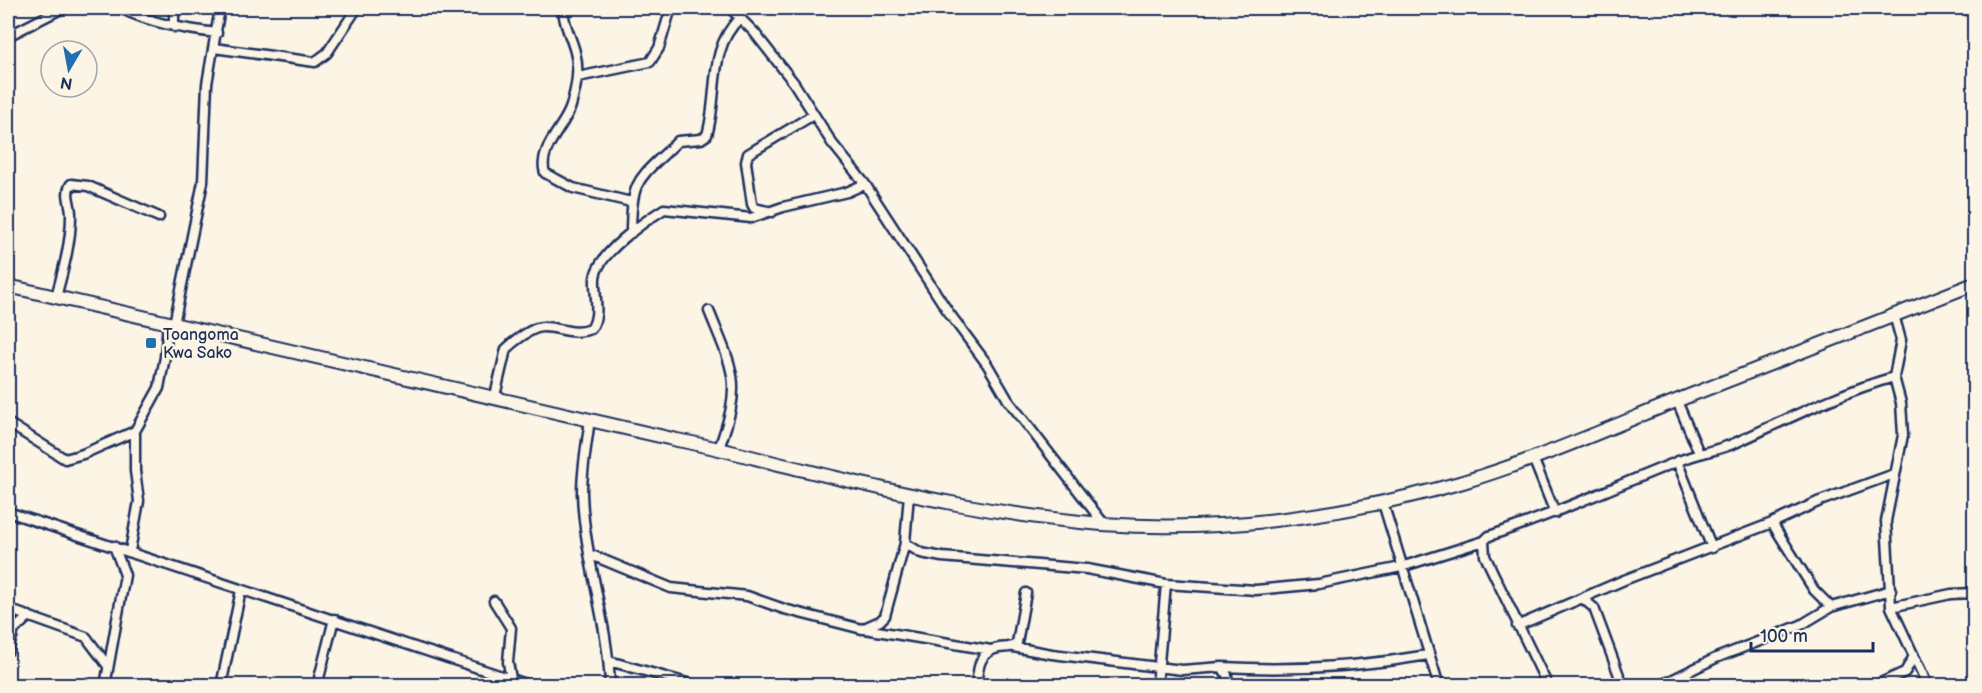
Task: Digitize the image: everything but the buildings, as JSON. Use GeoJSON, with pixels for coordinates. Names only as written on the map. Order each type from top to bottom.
{"type":"FeatureCollection","features":[{"type":"Feature","properties":{"kind":"main road"},"geometry":{"type":"LineString","coordinates":[[8,286],[495,396],[909,494],[1008,514],[1104,524],[1203,526],[1297,519],[1383,503],[1464,481],[1533,458],[1974,284]]}},
{"type":"Feature","properties":{"kind":"street"},"geometry":{"type":"LineString","coordinates":[[8,36],[63,8]]}},
{"type":"Feature","properties":{"kind":"street"},"geometry":{"type":"LineString","coordinates":[[120,8],[133,15],[174,27],[217,33]]}},
{"type":"Feature","properties":{"kind":"street"},"geometry":{"type":"LineString","coordinates":[[174,8],[174,27]]}},
{"type":"Feature","properties":{"kind":"street"},"geometry":{"type":"LineString","coordinates":[[130,551],[139,501],[135,471],[135,431],[159,388],[171,323],[203,182],[207,84],[220,8]]}},
{"type":"Feature","properties":{"kind":"street"},"geometry":{"type":"LineString","coordinates":[[214,48],[315,62],[327,53],[357,8]]}},
{"type":"Feature","properties":{"kind":"street"},"geometry":{"type":"LineString","coordinates":[[563,8],[564,21],[575,51],[578,77],[571,107],[545,155],[543,167],[545,173],[549,178],[573,188],[631,202]]}},
{"type":"Feature","properties":{"kind":"street"},"geometry":{"type":"LineString","coordinates":[[578,77],[650,62],[659,48],[671,8]]}},
{"type":"Feature","properties":{"kind":"street"},"geometry":{"type":"LineString","coordinates":[[730,8],[794,83],[813,115],[865,184],[949,313],[987,364],[1008,400],[1104,524]]}},
{"type":"Feature","properties":{"kind":"street"},"geometry":{"type":"LineString","coordinates":[[1967,8],[1974,16]]}},
{"type":"Feature","properties":{"kind":"street"},"geometry":{"type":"LineString","coordinates":[[631,233],[631,202],[640,177],[659,162],[675,143],[706,135],[720,52],[732,25],[740,18]]}},
{"type":"Feature","properties":{"kind":"street"},"geometry":{"type":"LineString","coordinates":[[772,212],[754,208],[752,204],[746,162],[748,154],[813,115]]}},
{"type":"Feature","properties":{"kind":"street"},"geometry":{"type":"LineString","coordinates":[[56,297],[70,232],[71,210],[67,191],[71,184],[88,186],[159,217]]}},
{"type":"Feature","properties":{"kind":"street"},"geometry":{"type":"LineString","coordinates":[[495,396],[499,372],[506,350],[511,344],[542,327],[573,333],[591,329],[596,316],[595,275],[598,267],[631,233],[664,209],[742,219],[847,192],[865,184]]}},
{"type":"Feature","properties":{"kind":"street"},"geometry":{"type":"LineString","coordinates":[[709,311],[725,345],[732,373],[733,405],[719,448]]}},
{"type":"Feature","properties":{"kind":"street"},"geometry":{"type":"LineString","coordinates":[[1894,315],[1901,340],[1894,377],[1901,403],[1903,435],[1886,521],[1891,607],[1928,686]]}},
{"type":"Feature","properties":{"kind":"street"},"geometry":{"type":"LineString","coordinates":[[904,543],[921,553],[942,557],[1087,569],[1167,584],[1256,590],[1283,588],[1401,567],[1484,541],[1489,536],[1555,513],[1677,461],[1732,444],[1775,422],[1864,386],[1894,377]]}},
{"type":"Feature","properties":{"kind":"street"},"geometry":{"type":"LineString","coordinates":[[1677,401],[1699,453]]}},
{"type":"Feature","properties":{"kind":"street"},"geometry":{"type":"LineString","coordinates":[[590,419],[582,494],[589,554],[603,612],[610,686]]}},
{"type":"Feature","properties":{"kind":"street"},"geometry":{"type":"LineString","coordinates":[[8,423],[65,459],[83,454],[135,431]]}},
{"type":"Feature","properties":{"kind":"street"},"geometry":{"type":"LineString","coordinates":[[1533,458],[1555,513]]}},
{"type":"Feature","properties":{"kind":"street"},"geometry":{"type":"LineString","coordinates":[[1677,461],[1712,548]]}},
{"type":"Feature","properties":{"kind":"street"},"geometry":{"type":"LineString","coordinates":[[1517,626],[1598,591],[1712,548],[1820,501],[1894,474]]}},
{"type":"Feature","properties":{"kind":"street"},"geometry":{"type":"LineString","coordinates":[[862,629],[880,621],[885,616],[904,543],[909,494]]}},
{"type":"Feature","properties":{"kind":"street"},"geometry":{"type":"LineString","coordinates":[[1383,503],[1439,686]]}},
{"type":"Feature","properties":{"kind":"street"},"geometry":{"type":"LineString","coordinates":[[8,512],[527,685]]}},
{"type":"Feature","properties":{"kind":"street"},"geometry":{"type":"LineString","coordinates":[[1772,523],[1814,590],[1831,607]]}},
{"type":"Feature","properties":{"kind":"street"},"geometry":{"type":"LineString","coordinates":[[1484,541],[1485,556],[1548,686]]}},
{"type":"Feature","properties":{"kind":"street"},"geometry":{"type":"LineString","coordinates":[[105,686],[125,575],[114,546]]}},
{"type":"Feature","properties":{"kind":"street"},"geometry":{"type":"LineString","coordinates":[[589,554],[671,588],[747,596],[784,609],[862,629],[991,650],[1013,647],[1182,670],[1222,667],[1281,669],[1369,665],[1428,655]]}},
{"type":"Feature","properties":{"kind":"street"},"geometry":{"type":"LineString","coordinates":[[1156,686],[1167,584]]}},
{"type":"Feature","properties":{"kind":"street"},"geometry":{"type":"LineString","coordinates":[[221,686],[241,590]]}},
{"type":"Feature","properties":{"kind":"street"},"geometry":{"type":"LineString","coordinates":[[1659,686],[1716,658],[1801,624],[1831,607],[1891,590]]}},
{"type":"Feature","properties":{"kind":"street"},"geometry":{"type":"LineString","coordinates":[[1594,608],[1598,591]]}},
{"type":"Feature","properties":{"kind":"street"},"geometry":{"type":"LineString","coordinates":[[1013,647],[1019,639],[1026,593]]}},
{"type":"Feature","properties":{"kind":"street"},"geometry":{"type":"LineString","coordinates":[[1891,607],[1951,594],[1974,593]]}},
{"type":"Feature","properties":{"kind":"street"},"geometry":{"type":"LineString","coordinates":[[1582,598],[1594,608],[1623,686]]}},
{"type":"Feature","properties":{"kind":"street"},"geometry":{"type":"LineString","coordinates":[[494,602],[511,628],[508,662],[512,679]]}},
{"type":"Feature","properties":{"kind":"street"},"geometry":{"type":"LineString","coordinates":[[8,609],[86,638],[108,666]]}},
{"type":"Feature","properties":{"kind":"street"},"geometry":{"type":"LineString","coordinates":[[8,609],[14,630]]}},
{"type":"Feature","properties":{"kind":"street"},"geometry":{"type":"LineString","coordinates":[[8,651],[14,630],[29,616]]}},
{"type":"Feature","properties":{"kind":"street"},"geometry":{"type":"LineString","coordinates":[[317,686],[334,619]]}},
{"type":"Feature","properties":{"kind":"street"},"geometry":{"type":"LineString","coordinates":[[976,686],[979,665],[991,650]]}},
{"type":"Feature","properties":{"kind":"street"},"geometry":{"type":"LineString","coordinates":[[1874,686],[1905,672],[1913,658]]}},
{"type":"Feature","properties":{"kind":"street"},"geometry":{"type":"LineString","coordinates":[[609,661],[698,686]]}},
{"type":"Feature","properties":{"kind":"street"},"geometry":{"type":"LineString","coordinates":[[1222,667],[1227,675],[1228,686]]}},
{"type":"Feature","properties":{"kind":"place","name":"Toangoma Kwa Sako"},"geometry":{"type":"Point","coordinates":[151,343]}}]}
